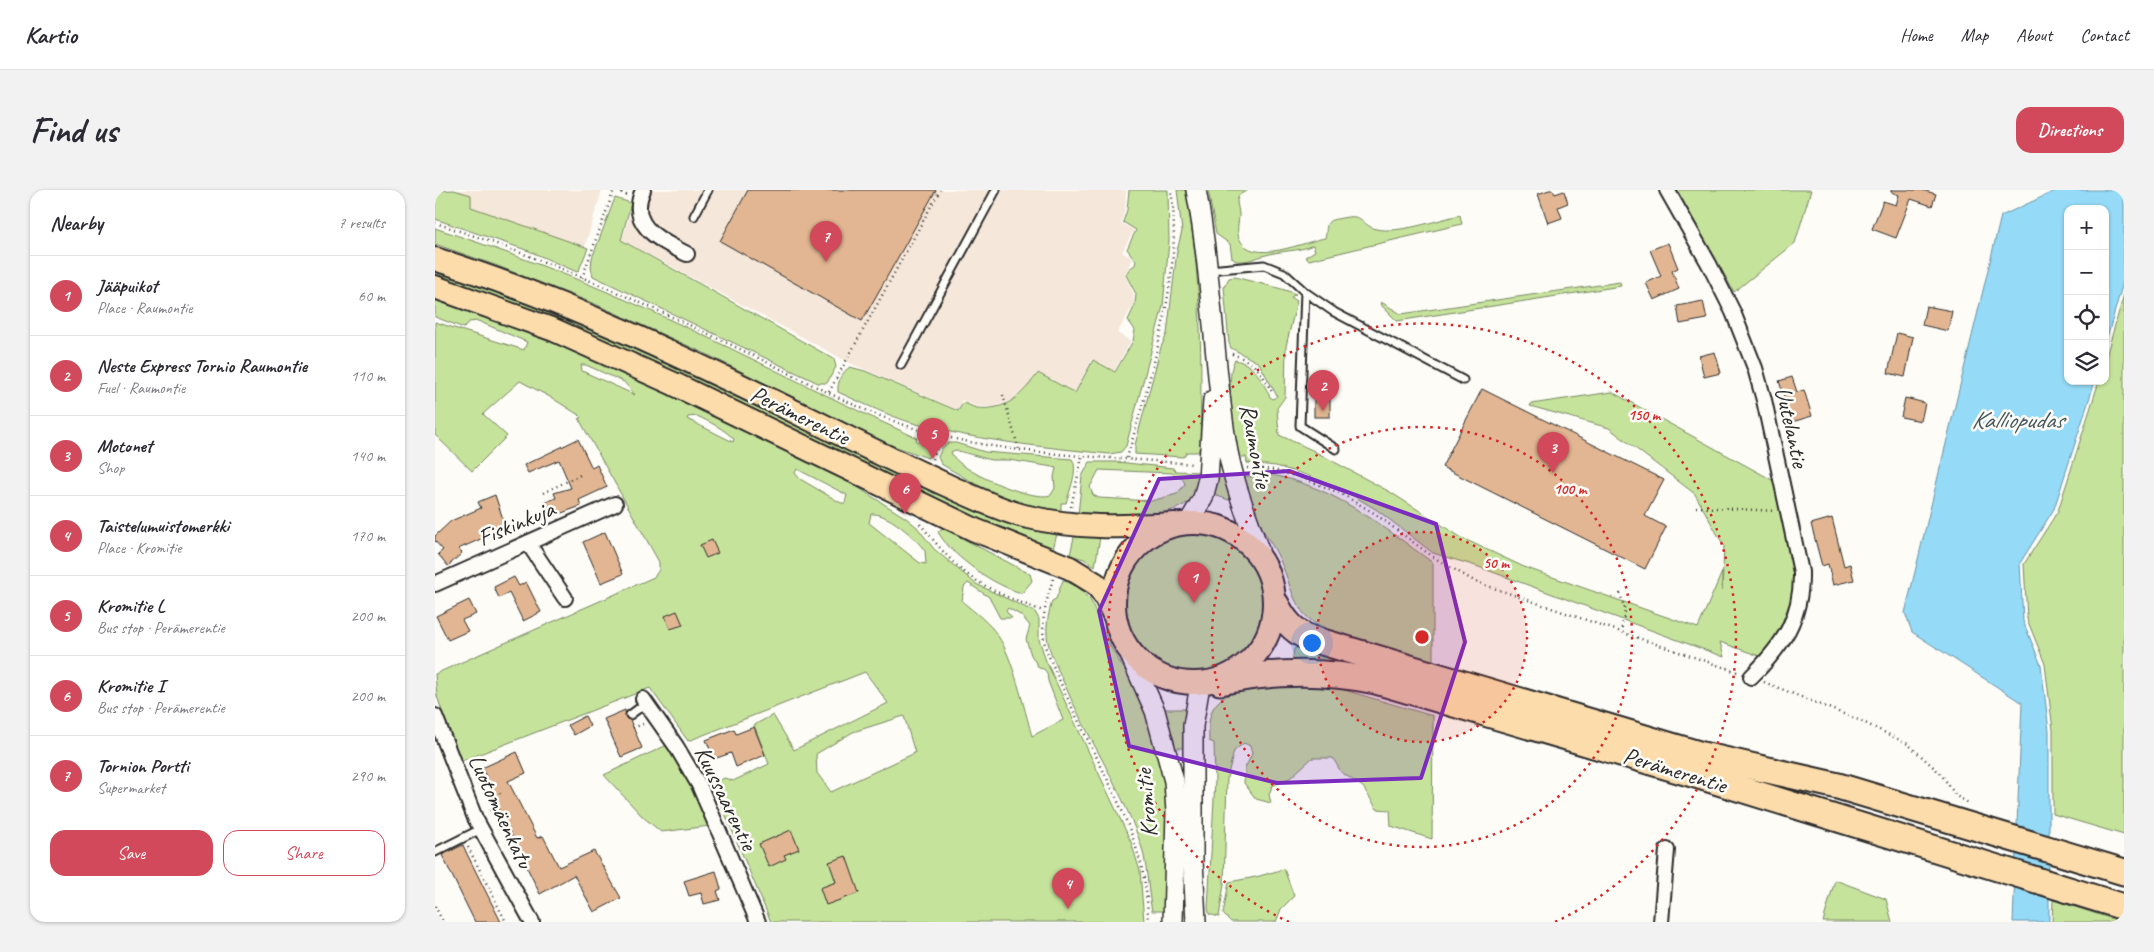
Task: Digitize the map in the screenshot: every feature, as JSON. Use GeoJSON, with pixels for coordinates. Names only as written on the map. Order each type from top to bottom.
{"type":"FeatureCollection","features":[{"type":"Feature","properties":{"kind":"highway","name":"Perämerentie"},"geometry":{"type":"LineString","coordinates":[[435,259],[489,276],[566,305],[685,358],[917,472],[987,503],[1021,515],[1088,527],[1182,523]]}},
{"type":"Feature","properties":{"kind":"highway","name":"Perämerentie"},"geometry":{"type":"LineString","coordinates":[[435,287],[554,330],[674,384],[975,530],[1070,568],[1096,584],[1105,596],[1113,613]]}},
{"type":"Feature","properties":{"kind":"highway"},"geometry":{"type":"LineString","coordinates":[[1202,521],[1229,528],[1259,550],[1273,584],[1276,604],[1264,638],[1240,666],[1210,683],[1181,683],[1164,678],[1147,669],[1131,657],[1120,636],[1113,613],[1115,588],[1122,570],[1132,555],[1153,537],[1182,523],[1202,521]]}},
{"type":"Feature","properties":{"kind":"highway","name":"Perämerentie"},"geometry":{"type":"LineString","coordinates":[[1276,604],[1289,625],[1298,633],[1309,638],[1703,755],[1975,816],[2083,859],[2124,872]]}},
{"type":"Feature","properties":{"kind":"highway","name":"Perämerentie"},"geometry":{"type":"LineString","coordinates":[[1210,683],[1248,676],[1282,673],[1338,675],[1375,681],[1699,776],[2124,907]]}},
{"type":"Feature","properties":{"kind":"main road","name":"Raumontie"},"geometry":{"type":"LineString","coordinates":[[1196,190],[1209,270],[1226,441],[1235,481],[1259,550]]}},
{"type":"Feature","properties":{"kind":"main road","name":"Raumontie"},"geometry":{"type":"LineString","coordinates":[[1182,523],[1203,498],[1208,479],[1216,348]]}},
{"type":"Feature","properties":{"kind":"main road","name":"Kromitie"},"geometry":{"type":"LineString","coordinates":[[1131,657],[1155,711],[1174,781],[1176,812],[1173,922]]}},
{"type":"Feature","properties":{"kind":"main road","name":"Kromitie"},"geometry":{"type":"LineString","coordinates":[[1196,922],[1193,860],[1193,726],[1210,683]]}},
{"type":"Feature","properties":{"kind":"street"},"geometry":{"type":"LineString","coordinates":[[643,190],[638,201],[643,224],[649,232],[687,254]]}},
{"type":"Feature","properties":{"kind":"street","name":"Uutelantie"},"geometry":{"type":"LineString","coordinates":[[1667,190],[1709,264],[1733,312],[1755,368],[1765,400],[1801,572],[1799,603],[1782,642],[1751,677]]}},
{"type":"Feature","properties":{"kind":"street","name":"Fiskinkuja"},"geometry":{"type":"LineString","coordinates":[[435,584],[615,504]]}},
{"type":"Feature","properties":{"kind":"street"},"geometry":{"type":"LineString","coordinates":[[528,542],[565,598]]}},
{"type":"Feature","properties":{"kind":"street","name":"Kuussaarentie"},"geometry":{"type":"LineString","coordinates":[[645,701],[676,746],[699,785],[758,922]]}},
{"type":"Feature","properties":{"kind":"street","name":"Luotomäenkatu"},"geometry":{"type":"LineString","coordinates":[[435,716],[481,829],[532,922]]}},
{"type":"Feature","properties":{"kind":"street"},"geometry":{"type":"LineString","coordinates":[[1661,922],[1667,850]]}},
{"type":"Feature","properties":{"kind":"lane"},"geometry":{"type":"LineString","coordinates":[[694,216],[708,190]]}},
{"type":"Feature","properties":{"kind":"lane"},"geometry":{"type":"LineString","coordinates":[[901,366],[996,190]]}},
{"type":"Feature","properties":{"kind":"lane"},"geometry":{"type":"LineString","coordinates":[[1209,270],[1264,265],[1284,273],[1305,292],[1334,312],[1463,380]]}},
{"type":"Feature","properties":{"kind":"lane"},"geometry":{"type":"LineString","coordinates":[[1305,292],[1300,426],[1337,449]]}},
{"type":"Feature","properties":{"kind":"lane"},"geometry":{"type":"LineString","coordinates":[[630,715],[645,701]]}},
{"type":"Feature","properties":{"kind":"lane"},"geometry":{"type":"LineString","coordinates":[[435,852],[481,829]]}},
{"type":"Feature","properties":{"kind":"path"},"geometry":{"type":"LineString","coordinates":[[582,278],[614,190]]}},
{"type":"Feature","properties":{"kind":"path"},"geometry":{"type":"LineString","coordinates":[[829,392],[940,190]]}},
{"type":"Feature","properties":{"kind":"path"},"geometry":{"type":"LineString","coordinates":[[1127,458],[1166,310],[1173,250],[1171,190]]}},
{"type":"Feature","properties":{"kind":"path"},"geometry":{"type":"LineString","coordinates":[[435,223],[527,254],[632,298],[883,417],[941,436],[1019,450],[1082,457],[1127,458],[1201,465]]}},
{"type":"Feature","properties":{"kind":"path"},"geometry":{"type":"LineString","coordinates":[[1216,348],[1245,358],[1258,367],[1272,392]]}},
{"type":"Feature","properties":{"kind":"path"},"geometry":{"type":"LineString","coordinates":[[1003,395],[1019,450]]}},
{"type":"Feature","properties":{"kind":"path"},"geometry":{"type":"LineString","coordinates":[[933,459],[941,436]]}},
{"type":"Feature","properties":{"kind":"path"},"geometry":{"type":"LineString","coordinates":[[1070,513],[1082,457]]}},
{"type":"Feature","properties":{"kind":"path"},"geometry":{"type":"LineString","coordinates":[[1240,467],[1274,470],[1305,478],[1340,493],[1374,513],[1433,557],[1476,582],[1751,677],[1861,721],[1908,744],[1941,774],[1956,796],[1975,816]]}},
{"type":"Feature","properties":{"kind":"path"},"geometry":{"type":"LineString","coordinates":[[543,493],[580,475]]}},
{"type":"Feature","properties":{"kind":"path"},"geometry":{"type":"LineString","coordinates":[[1696,507],[1788,512]]}},
{"type":"Feature","properties":{"kind":"path"},"geometry":{"type":"LineString","coordinates":[[919,522],[955,564],[978,581],[1043,611]]}},
{"type":"Feature","properties":{"kind":"path"},"geometry":{"type":"LineString","coordinates":[[1054,575],[1043,611],[1042,628],[1046,649],[1135,841],[1146,884],[1148,922]]}},
{"type":"Feature","properties":{"kind":"path"},"geometry":{"type":"LineString","coordinates":[[1620,593],[1625,612],[1621,632]]}},
{"type":"Feature","properties":{"kind":"path"},"geometry":{"type":"LineString","coordinates":[[490,811],[501,791]]}},
{"type":"Feature","properties":{"kind":"path"},"geometry":{"type":"LineString","coordinates":[[463,837],[504,921]]}},
{"type":"Feature","properties":{"kind":"path"},"geometry":{"type":"LineString","coordinates":[[467,854],[471,852]]}},
{"type":"Feature","properties":{"kind":"path"},"geometry":{"type":"LineString","coordinates":[[483,887],[487,885]]}},
{"type":"Feature","properties":{"kind":"path"},"geometry":{"type":"LineString","coordinates":[[491,903],[495,901]]}},
{"type":"Feature","properties":{"kind":"path"},"geometry":{"type":"LineString","coordinates":[[435,906],[443,922]]}},
{"type":"Feature","properties":{"kind":"highlighted area"},"geometry":{"type":"Polygon","coordinates":[[[1289,471],[1436,524],[1465,642],[1421,778],[1277,783],[1129,746],[1099,611],[1159,479],[1289,471]]]}},
{"type":"Feature","properties":{"kind":"shaded area"},"geometry":{"type":"Polygon","coordinates":[[[435,190],[602,190],[584,249],[435,206],[435,190]]]}},
{"type":"Feature","properties":{"kind":"shaded area"},"geometry":{"type":"Polygon","coordinates":[[[638,190],[1126,190],[1125,209],[1121,223],[1134,230],[1122,252],[1132,258],[1125,275],[1134,295],[1134,304],[1117,333],[1131,341],[1114,371],[1092,359],[1075,392],[1037,372],[1030,384],[1012,400],[993,407],[975,406],[962,400],[958,410],[850,363],[622,240],[638,190]]]}},
{"type":"Feature","properties":{"kind":"green space"},"geometry":{"type":"Polygon","coordinates":[[[454,190],[471,195],[471,207],[588,248],[579,270],[577,272],[529,251],[435,219],[435,191],[454,190]]]}},
{"type":"Feature","properties":{"kind":"green space"},"geometry":{"type":"Polygon","coordinates":[[[1129,190],[1168,190],[1169,241],[1163,306],[1126,446],[1121,452],[1109,454],[1036,446],[940,430],[916,424],[877,410],[838,392],[841,378],[850,367],[865,371],[958,411],[963,403],[977,408],[997,407],[1005,404],[1020,395],[1038,373],[1075,393],[1093,360],[1115,372],[1133,341],[1135,330],[1128,320],[1135,305],[1136,294],[1126,275],[1129,269],[1135,265],[1136,261],[1127,249],[1136,230],[1123,222],[1127,210],[1129,190]]]}},
{"type":"Feature","properties":{"kind":"green space"},"geometry":{"type":"Polygon","coordinates":[[[1177,190],[1185,190],[1191,222],[1198,286],[1201,350],[1200,447],[1198,452],[1187,452],[1183,457],[1135,454],[1135,445],[1161,347],[1167,334],[1177,251],[1182,231],[1177,190]]]}},
{"type":"Feature","properties":{"kind":"green space"},"geometry":{"type":"Polygon","coordinates":[[[1208,190],[1248,190],[1239,195],[1237,200],[1239,215],[1238,232],[1239,238],[1245,246],[1255,251],[1279,250],[1325,238],[1328,222],[1334,219],[1349,217],[1358,218],[1376,229],[1385,230],[1418,226],[1460,215],[1462,224],[1309,260],[1305,257],[1315,251],[1313,245],[1302,249],[1236,261],[1232,258],[1230,244],[1216,234],[1208,190]]]}},
{"type":"Feature","properties":{"kind":"green space"},"geometry":{"type":"Polygon","coordinates":[[[1677,190],[1811,190],[1795,243],[1734,292],[1677,190]]]}},
{"type":"Feature","properties":{"kind":"green space"},"geometry":{"type":"Polygon","coordinates":[[[615,198],[631,203],[621,240],[834,359],[836,367],[827,383],[818,383],[593,276],[591,268],[592,258],[615,198]]]}},
{"type":"Feature","properties":{"kind":"green space"},"geometry":{"type":"Polygon","coordinates":[[[435,228],[568,276],[651,311],[917,438],[916,441],[921,442],[924,440],[933,444],[928,458],[885,443],[704,353],[595,304],[435,244],[435,228]]]}},
{"type":"Feature","properties":{"kind":"green space"},"geometry":{"type":"Polygon","coordinates":[[[435,268],[566,315],[1045,531],[1057,534],[1053,549],[1019,537],[435,277],[435,268]]]}},
{"type":"Feature","properties":{"kind":"green space"},"geometry":{"type":"Polygon","coordinates":[[[1235,277],[1296,294],[1291,297],[1297,301],[1286,346],[1285,397],[1277,408],[1279,435],[1312,450],[1390,492],[1462,538],[1524,567],[1698,628],[1722,572],[1722,591],[1724,546],[1695,494],[1609,428],[1530,406],[1531,404],[1612,392],[1774,481],[1793,571],[1794,591],[1775,641],[1762,657],[1720,642],[1724,657],[1476,566],[1433,553],[1377,510],[1342,489],[1276,466],[1247,463],[1246,457],[1239,457],[1233,422],[1230,379],[1235,360],[1253,369],[1261,379],[1270,397],[1273,399],[1277,396],[1259,363],[1231,348],[1229,343],[1224,287],[1229,278],[1235,277]]]}},
{"type":"Feature","properties":{"kind":"green space"},"geometry":{"type":"Polygon","coordinates":[[[1620,282],[1621,286],[1397,321],[1382,306],[1381,302],[1401,314],[1620,282]]]}},
{"type":"Feature","properties":{"kind":"green space"},"geometry":{"type":"Polygon","coordinates":[[[2124,294],[2124,835],[2053,814],[2053,730],[2045,664],[2027,619],[2024,564],[2058,511],[2098,385],[2109,385],[2109,346],[2124,294]]]}},
{"type":"Feature","properties":{"kind":"green space"},"geometry":{"type":"Polygon","coordinates":[[[435,297],[550,340],[670,394],[843,478],[906,518],[917,527],[934,549],[976,584],[1035,612],[1039,619],[1039,639],[1046,661],[1131,842],[1140,871],[1144,922],[771,922],[712,783],[725,778],[733,781],[769,764],[754,725],[773,715],[794,750],[888,703],[865,672],[688,741],[650,688],[459,762],[437,696],[435,674],[654,577],[659,570],[659,562],[579,419],[582,417],[552,398],[520,381],[483,414],[507,436],[472,471],[435,435],[435,322],[524,350],[527,342],[478,321],[469,322],[464,328],[435,317],[435,297]],[[581,365],[582,371],[635,395],[624,382],[586,365],[581,365]],[[697,416],[688,417],[687,419],[733,442],[734,439],[730,435],[697,416]],[[797,469],[795,473],[800,479],[841,503],[845,503],[847,495],[797,469]],[[871,514],[869,523],[920,563],[926,564],[925,551],[915,539],[893,521],[878,514],[871,514]],[[968,583],[964,587],[962,601],[990,626],[1003,645],[1018,684],[1032,736],[1063,720],[1048,681],[1047,673],[1044,669],[1039,668],[1031,655],[1026,639],[1030,626],[1022,616],[1008,608],[1006,611],[1012,618],[1000,618],[989,597],[968,583]],[[904,716],[853,732],[816,754],[817,773],[831,792],[915,753],[904,716]]]}},
{"type":"Feature","properties":{"kind":"green space"},"geometry":{"type":"Polygon","coordinates":[[[948,443],[956,443],[985,452],[1072,459],[1074,474],[1066,503],[1061,503],[1061,513],[1024,505],[991,493],[941,464],[938,457],[942,448],[948,443]],[[955,450],[951,452],[956,459],[979,475],[1012,489],[1041,496],[1051,495],[1055,488],[1054,477],[1056,468],[1009,460],[991,460],[955,450]]]}},
{"type":"Feature","properties":{"kind":"green space"},"geometry":{"type":"Polygon","coordinates":[[[1090,462],[1117,462],[1173,468],[1175,471],[1202,472],[1197,492],[1190,501],[1179,508],[1165,512],[1136,516],[1078,515],[1082,476],[1090,462]],[[1099,470],[1090,487],[1093,495],[1099,498],[1151,501],[1177,494],[1185,484],[1183,479],[1172,473],[1099,470]]]}},
{"type":"Feature","properties":{"kind":"green space"},"geometry":{"type":"Polygon","coordinates":[[[1267,474],[1291,479],[1313,487],[1355,508],[1433,563],[1433,663],[1331,632],[1318,625],[1302,611],[1292,593],[1278,555],[1258,520],[1243,476],[1263,477],[1267,474]]]}},
{"type":"Feature","properties":{"kind":"green space"},"geometry":{"type":"Polygon","coordinates":[[[1215,475],[1224,475],[1232,501],[1214,495],[1215,475]]]}},
{"type":"Feature","properties":{"kind":"green space"},"geometry":{"type":"Polygon","coordinates":[[[941,529],[945,529],[1030,574],[1032,581],[1022,593],[1011,590],[987,577],[953,551],[938,532],[941,529]]]}},
{"type":"Feature","properties":{"kind":"green space"},"geometry":{"type":"Polygon","coordinates":[[[1195,534],[1209,535],[1222,539],[1234,545],[1244,554],[1253,564],[1259,576],[1263,589],[1263,617],[1259,630],[1253,642],[1244,652],[1234,661],[1222,667],[1209,671],[1195,672],[1181,671],[1168,667],[1156,661],[1146,652],[1137,642],[1131,630],[1127,617],[1126,603],[1127,589],[1131,576],[1137,564],[1146,554],[1156,545],[1168,539],[1181,535],[1195,534]]]}},
{"type":"Feature","properties":{"kind":"green space"},"geometry":{"type":"Polygon","coordinates":[[[1074,537],[1100,537],[1095,566],[1084,559],[1070,555],[1074,537]]]}},
{"type":"Feature","properties":{"kind":"green space"},"geometry":{"type":"Polygon","coordinates":[[[1063,580],[1078,587],[1091,601],[1110,646],[1137,690],[1151,723],[1160,756],[1168,801],[1164,911],[1152,911],[1146,866],[1139,839],[1122,799],[1072,701],[1049,647],[1047,622],[1052,601],[1056,599],[1063,580]]]}},
{"type":"Feature","properties":{"kind":"green space"},"geometry":{"type":"Polygon","coordinates":[[[1297,647],[1311,652],[1399,672],[1292,662],[1294,649],[1297,647]]]}},
{"type":"Feature","properties":{"kind":"green space"},"geometry":{"type":"Polygon","coordinates":[[[1274,684],[1307,684],[1341,689],[1433,716],[1432,839],[1391,826],[1390,810],[1377,809],[1363,787],[1341,772],[1333,758],[1312,758],[1290,778],[1272,786],[1269,795],[1271,803],[1256,799],[1244,783],[1245,768],[1252,754],[1250,746],[1244,743],[1234,751],[1227,778],[1224,884],[1219,917],[1209,914],[1208,908],[1215,781],[1214,743],[1209,741],[1210,717],[1219,701],[1227,695],[1236,691],[1274,684]]]}},
{"type":"Feature","properties":{"kind":"green space"},"geometry":{"type":"Polygon","coordinates":[[[1162,709],[1186,709],[1183,748],[1174,748],[1162,709]]]}},
{"type":"Feature","properties":{"kind":"green space"},"geometry":{"type":"Polygon","coordinates":[[[667,745],[693,786],[710,826],[661,832],[642,816],[604,775],[667,745]]]}},
{"type":"Feature","properties":{"kind":"green space"},"geometry":{"type":"Polygon","coordinates":[[[1284,869],[1294,896],[1281,909],[1276,922],[1231,922],[1223,914],[1229,882],[1284,869]]]}},
{"type":"Feature","properties":{"kind":"green space"},"geometry":{"type":"Polygon","coordinates":[[[1835,880],[1886,899],[1892,922],[1823,922],[1835,880]]]}},
{"type":"Feature","properties":{"kind":"green space"},"geometry":{"type":"Polygon","coordinates":[[[2053,900],[2122,922],[2052,922],[2053,900]]]}},
{"type":"Feature","properties":{"kind":"water","name":"Kalliopudas"},"geometry":{"type":"Polygon","coordinates":[[[2057,190],[2124,190],[2124,279],[2109,331],[2109,205],[2064,205],[2064,385],[2094,385],[2054,509],[2020,563],[2023,621],[2041,665],[2049,731],[2049,922],[2013,922],[2022,703],[1912,632],[1905,613],[2001,216],[2057,190]]]}},
{"type":"Feature","properties":{"kind":"building"},"geometry":{"type":"Polygon","coordinates":[[[748,190],[936,190],[862,321],[720,241],[748,190]]]}},
{"type":"Feature","properties":{"kind":"building"},"geometry":{"type":"Polygon","coordinates":[[[1553,190],[1555,194],[1564,191],[1568,203],[1558,207],[1562,218],[1548,223],[1538,194],[1553,190]]]}},
{"type":"Feature","properties":{"kind":"building"},"geometry":{"type":"Polygon","coordinates":[[[1891,190],[1922,190],[1936,194],[1932,206],[1911,199],[1896,238],[1872,229],[1883,201],[1896,205],[1899,195],[1891,192],[1891,190]]]}},
{"type":"Feature","properties":{"kind":"building"},"geometry":{"type":"Polygon","coordinates":[[[1668,243],[1678,268],[1672,271],[1679,289],[1654,300],[1646,283],[1661,276],[1650,250],[1668,243]]]}},
{"type":"Feature","properties":{"kind":"building"},"geometry":{"type":"Polygon","coordinates":[[[1703,301],[1707,319],[1680,324],[1677,306],[1703,301]]]}},
{"type":"Feature","properties":{"kind":"building"},"geometry":{"type":"Polygon","coordinates":[[[1926,306],[1952,311],[1948,331],[1922,325],[1926,306]]]}},
{"type":"Feature","properties":{"kind":"building"},"geometry":{"type":"Polygon","coordinates":[[[1897,333],[1913,337],[1905,377],[1888,373],[1897,333]]]}},
{"type":"Feature","properties":{"kind":"building"},"geometry":{"type":"Polygon","coordinates":[[[1715,352],[1721,373],[1704,377],[1699,356],[1715,352]]]}},
{"type":"Feature","properties":{"kind":"building"},"geometry":{"type":"Polygon","coordinates":[[[1792,377],[1797,392],[1804,390],[1812,416],[1792,422],[1779,381],[1792,377]]]}},
{"type":"Feature","properties":{"kind":"building"},"geometry":{"type":"Polygon","coordinates":[[[1482,389],[1664,480],[1645,516],[1666,527],[1645,569],[1442,467],[1482,389]]]}},
{"type":"Feature","properties":{"kind":"building"},"geometry":{"type":"Polygon","coordinates":[[[1314,398],[1330,398],[1330,417],[1314,417],[1314,398]]]}},
{"type":"Feature","properties":{"kind":"building"},"geometry":{"type":"Polygon","coordinates":[[[1905,398],[1925,403],[1921,421],[1901,417],[1905,398]]]}},
{"type":"Feature","properties":{"kind":"building"},"geometry":{"type":"Polygon","coordinates":[[[578,439],[592,468],[597,465],[607,487],[579,500],[581,506],[548,518],[543,503],[556,498],[554,493],[571,488],[559,460],[528,473],[524,465],[578,439]]]}},
{"type":"Feature","properties":{"kind":"building"},"geometry":{"type":"Polygon","coordinates":[[[495,495],[506,528],[458,549],[462,553],[448,566],[438,554],[443,550],[435,541],[435,536],[451,521],[481,508],[478,502],[495,495]]]}},
{"type":"Feature","properties":{"kind":"building"},"geometry":{"type":"Polygon","coordinates":[[[1832,518],[1844,566],[1850,564],[1854,580],[1833,585],[1828,564],[1822,566],[1811,524],[1832,518]]]}},
{"type":"Feature","properties":{"kind":"building"},"geometry":{"type":"Polygon","coordinates":[[[605,532],[623,574],[601,583],[583,542],[605,532]]]}},
{"type":"Feature","properties":{"kind":"building"},"geometry":{"type":"Polygon","coordinates":[[[712,540],[718,553],[706,558],[700,545],[712,540]]]}},
{"type":"Feature","properties":{"kind":"building"},"geometry":{"type":"Polygon","coordinates":[[[514,577],[519,586],[526,582],[541,612],[523,621],[509,593],[499,598],[494,587],[514,577]]]}},
{"type":"Feature","properties":{"kind":"building"},"geometry":{"type":"Polygon","coordinates":[[[469,600],[476,614],[462,620],[468,631],[448,640],[436,616],[469,600]]]}},
{"type":"Feature","properties":{"kind":"building"},"geometry":{"type":"Polygon","coordinates":[[[677,611],[683,625],[670,629],[665,616],[677,611]]]}},
{"type":"Feature","properties":{"kind":"building"},"geometry":{"type":"Polygon","coordinates":[[[625,710],[626,718],[630,720],[642,748],[621,757],[604,719],[625,710]]]}},
{"type":"Feature","properties":{"kind":"building"},"geometry":{"type":"Polygon","coordinates":[[[585,716],[590,726],[574,735],[568,725],[585,716]]]}},
{"type":"Feature","properties":{"kind":"building"},"geometry":{"type":"Polygon","coordinates":[[[754,727],[765,755],[736,767],[731,753],[714,759],[706,740],[734,729],[736,734],[754,727]]]}},
{"type":"Feature","properties":{"kind":"building"},"geometry":{"type":"Polygon","coordinates":[[[517,752],[526,773],[508,781],[537,838],[543,836],[559,867],[594,851],[621,898],[594,912],[574,875],[540,894],[495,802],[497,801],[482,768],[517,752]]]}},
{"type":"Feature","properties":{"kind":"building"},"geometry":{"type":"Polygon","coordinates":[[[791,830],[799,849],[784,855],[786,859],[769,867],[759,844],[791,830]]]}},
{"type":"Feature","properties":{"kind":"building"},"geometry":{"type":"Polygon","coordinates":[[[463,845],[501,922],[475,922],[467,906],[442,855],[463,845]]]}},
{"type":"Feature","properties":{"kind":"building"},"geometry":{"type":"Polygon","coordinates":[[[846,856],[859,893],[826,905],[820,888],[836,882],[829,862],[846,856]]]}},
{"type":"Feature","properties":{"kind":"building"},"geometry":{"type":"Polygon","coordinates":[[[716,871],[721,889],[717,891],[720,900],[704,904],[701,893],[689,896],[684,881],[716,871]]]}},
{"type":"Feature","properties":{"kind":"place","name":"Tornion Portti"},"geometry":{"type":"Point","coordinates":[826,262]}},
{"type":"Feature","properties":{"kind":"place","name":"Neste Express Tornio Raumontie"},"geometry":{"type":"Point","coordinates":[1323,411]}},
{"type":"Feature","properties":{"kind":"place","name":"Kromitie L"},"geometry":{"type":"Point","coordinates":[933,459]}},
{"type":"Feature","properties":{"kind":"place","name":"Motonet"},"geometry":{"type":"Point","coordinates":[1553,473]}},
{"type":"Feature","properties":{"kind":"place","name":"Kromitie I"},"geometry":{"type":"Point","coordinates":[905,514]}},
{"type":"Feature","properties":{"kind":"place","name":"Jääpuikot"},"geometry":{"type":"Point","coordinates":[1194,603]}},
{"type":"Feature","properties":{"kind":"place","name":"Taistelumuistomerkki"},"geometry":{"type":"Point","coordinates":[1068,909]}}]}
